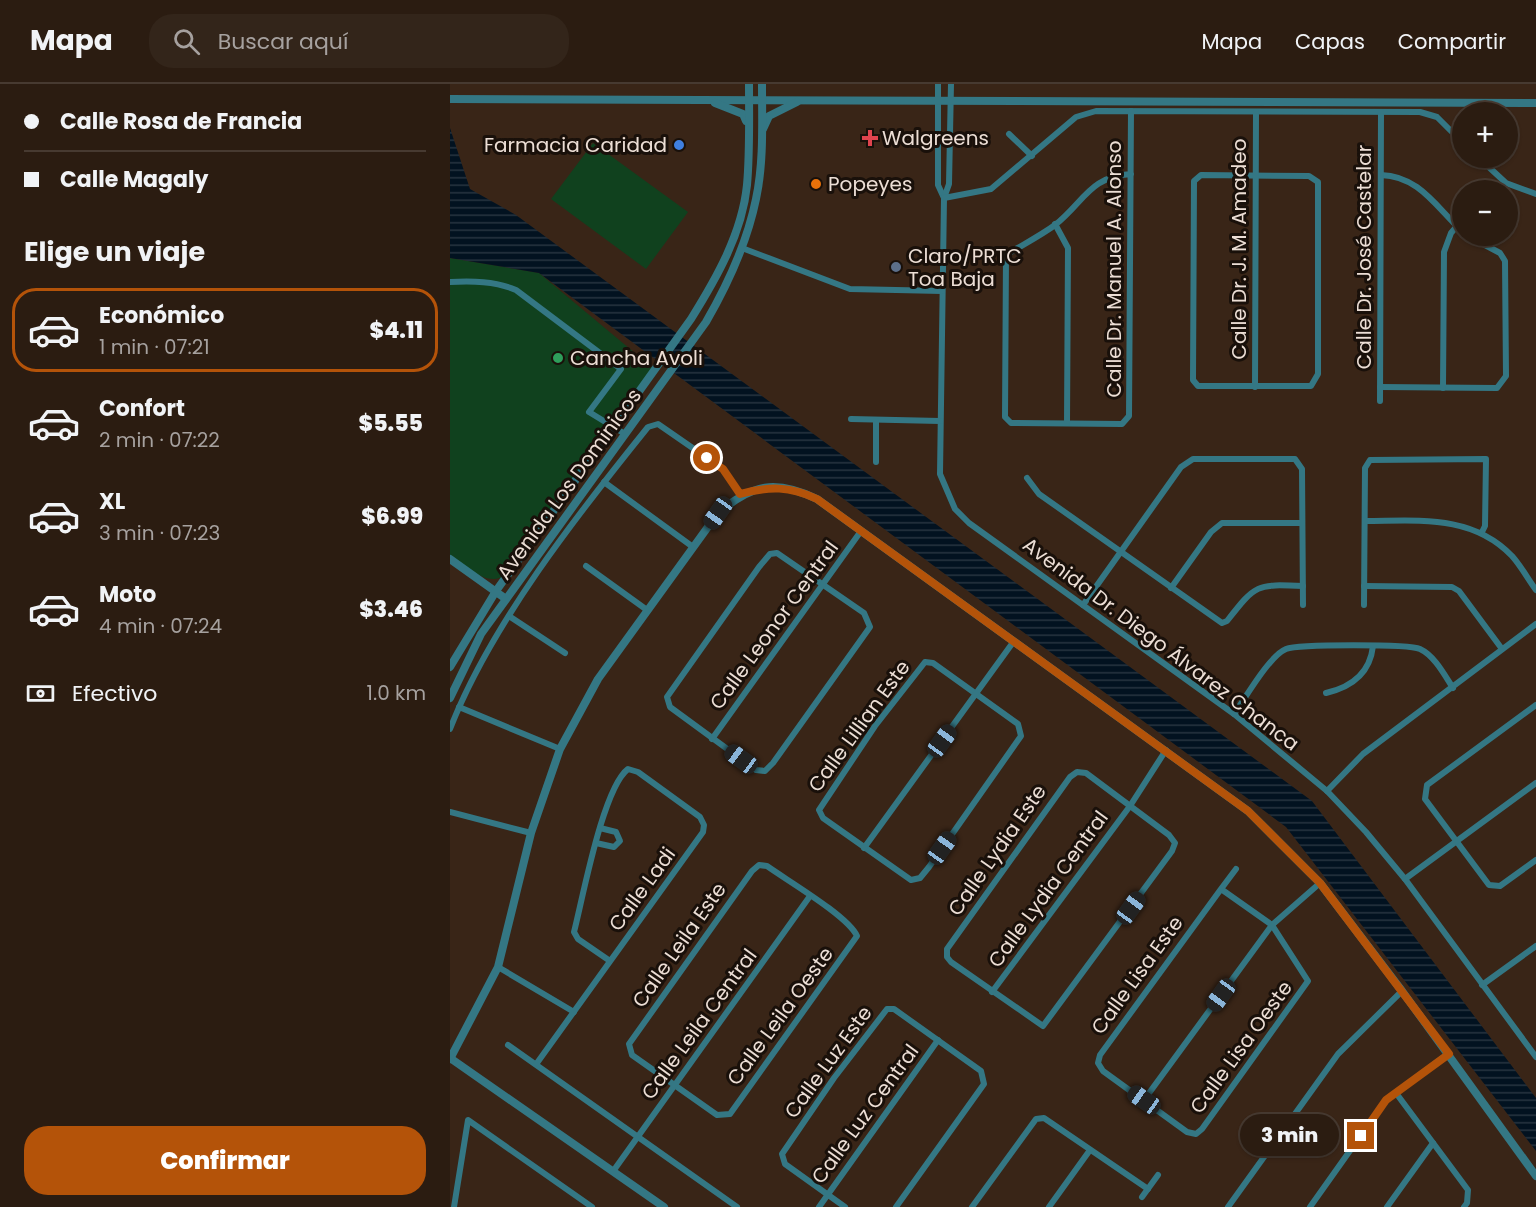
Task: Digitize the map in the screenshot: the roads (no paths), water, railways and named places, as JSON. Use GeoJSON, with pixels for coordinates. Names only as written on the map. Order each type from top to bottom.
{"type":"FeatureCollection","features":[{"type":"Feature","properties":{"kind":"street","name":"Avenida Los Dominicos"},"geometry":{"type":"LineString","coordinates":[[450,667],[496,591],[633,401],[714,283],[741,212],[747,186],[749,84]]}},
{"type":"Feature","properties":{"kind":"street","name":"Avenida Los Dominicos"},"geometry":{"type":"LineString","coordinates":[[450,698],[481,634],[706,322],[725,289],[742,248],[756,198],[762,84]]}},
{"type":"Feature","properties":{"kind":"street","name":"Avenida Dr. Diego Álvarez Chanca"},"geometry":{"type":"LineString","coordinates":[[938,84],[938,185],[944,198]]}},
{"type":"Feature","properties":{"kind":"street","name":"Avenida Dr. Diego Álvarez Chanca"},"geometry":{"type":"LineString","coordinates":[[951,84],[949,184],[944,198],[940,474],[955,509],[969,523],[1234,714],[1327,791],[1366,832],[1405,879],[1536,1057]]}},
{"type":"Feature","properties":{"kind":"street"},"geometry":{"type":"LineString","coordinates":[[450,99],[1536,103]]}},
{"type":"Feature","properties":{"kind":"street"},"geometry":{"type":"LineString","coordinates":[[705,100],[743,114],[748,127]]}},
{"type":"Feature","properties":{"kind":"street"},"geometry":{"type":"LineString","coordinates":[[761,133],[769,116],[802,100]]}},
{"type":"Feature","properties":{"kind":"street"},"geometry":{"type":"LineString","coordinates":[[944,198],[991,189],[1076,117],[1096,111],[1420,112],[1437,117],[1452,132]]}},
{"type":"Feature","properties":{"kind":"street","name":"Calle Dr. Manuel A. Alonso"},"geometry":{"type":"LineString","coordinates":[[1067,423],[1122,424],[1130,416],[1131,111]]}},
{"type":"Feature","properties":{"kind":"street","name":"Calle Dr. J. M. Amadeo"},"geometry":{"type":"LineString","coordinates":[[1255,387],[1256,112]]}},
{"type":"Feature","properties":{"kind":"street","name":"Calle Dr. José Castelar"},"geometry":{"type":"LineString","coordinates":[[1380,401],[1381,112]]}},
{"type":"Feature","properties":{"kind":"street"},"geometry":{"type":"LineString","coordinates":[[1009,134],[1032,156]]}},
{"type":"Feature","properties":{"kind":"street"},"geometry":{"type":"LineString","coordinates":[[1490,168],[1506,183],[1536,194]]}},
{"type":"Feature","properties":{"kind":"street"},"geometry":{"type":"LineString","coordinates":[[1055,224],[1068,248],[1067,423],[1011,423],[1005,417],[1006,255],[1055,224],[1100,180],[1113,175],[1131,174]]}},
{"type":"Feature","properties":{"kind":"street"},"geometry":{"type":"LineString","coordinates":[[1202,175],[1256,175],[1310,176],[1318,182],[1318,374],[1311,386],[1198,386],[1193,380],[1192,358],[1194,182],[1202,175]]}},
{"type":"Feature","properties":{"kind":"street"},"geometry":{"type":"LineString","coordinates":[[1381,175],[1398,176],[1416,184],[1452,220]]}},
{"type":"Feature","properties":{"kind":"street"},"geometry":{"type":"LineString","coordinates":[[1443,388],[1444,252],[1452,232]]}},
{"type":"Feature","properties":{"kind":"street"},"geometry":{"type":"LineString","coordinates":[[1380,387],[1497,388],[1506,376],[1505,261],[1500,253],[1487,246]]}},
{"type":"Feature","properties":{"kind":"street"},"geometry":{"type":"LineString","coordinates":[[742,248],[850,289],[942,291]]}},
{"type":"Feature","properties":{"kind":"street"},"geometry":{"type":"LineString","coordinates":[[450,282],[472,281],[516,290],[621,369],[589,412],[626,434]]}},
{"type":"Feature","properties":{"kind":"street"},"geometry":{"type":"LineString","coordinates":[[851,419],[940,421]]}},
{"type":"Feature","properties":{"kind":"street"},"geometry":{"type":"LineString","coordinates":[[876,421],[876,462]]}},
{"type":"Feature","properties":{"kind":"street"},"geometry":{"type":"LineString","coordinates":[[450,729],[482,660],[509,616],[604,482],[648,427],[658,424],[723,469],[740,494]]}},
{"type":"Feature","properties":{"kind":"street"},"geometry":{"type":"LineString","coordinates":[[1083,605],[1182,466],[1193,459],[1295,459],[1302,469],[1303,605]]}},
{"type":"Feature","properties":{"kind":"street"},"geometry":{"type":"LineString","coordinates":[[1364,605],[1365,468],[1370,460],[1486,459],[1485,526],[1482,532]]}},
{"type":"Feature","properties":{"kind":"street"},"geometry":{"type":"LineString","coordinates":[[1027,478],[1039,494],[1222,623],[1227,621],[1250,591],[1260,587],[1303,586]]}},
{"type":"Feature","properties":{"kind":"street"},"geometry":{"type":"LineString","coordinates":[[604,482],[693,547]]}},
{"type":"Feature","properties":{"kind":"street"},"geometry":{"type":"LineString","coordinates":[[664,1207],[614,1170],[450,1059],[498,967],[531,833],[560,749],[598,679],[718,513],[740,494],[766,487],[797,490],[817,499],[1248,811],[1320,883],[1449,1054],[1536,1176]]}},
{"type":"Feature","properties":{"kind":"street"},"geometry":{"type":"LineString","coordinates":[[1365,521],[1451,522],[1482,532],[1512,556],[1536,590]]}},
{"type":"Feature","properties":{"kind":"street"},"geometry":{"type":"LineString","coordinates":[[1171,588],[1211,532],[1222,523],[1302,523]]}},
{"type":"Feature","properties":{"kind":"street","name":"Calle Leonor Central"},"geometry":{"type":"LineString","coordinates":[[712,739],[861,531]]}},
{"type":"Feature","properties":{"kind":"street"},"geometry":{"type":"LineString","coordinates":[[777,553],[864,613],[870,627],[765,771],[756,770],[712,739],[670,707],[667,697],[770,554],[777,553]]}},
{"type":"Feature","properties":{"kind":"street"},"geometry":{"type":"LineString","coordinates":[[450,559],[506,599]]}},
{"type":"Feature","properties":{"kind":"street"},"geometry":{"type":"LineString","coordinates":[[586,566],[647,610]]}},
{"type":"Feature","properties":{"kind":"street"},"geometry":{"type":"LineString","coordinates":[[1364,586],[1452,587],[1459,591],[1502,649]]}},
{"type":"Feature","properties":{"kind":"street"},"geometry":{"type":"LineString","coordinates":[[509,616],[565,653]]}},
{"type":"Feature","properties":{"kind":"street"},"geometry":{"type":"LineString","coordinates":[[1327,791],[1363,754],[1536,624]]}},
{"type":"Feature","properties":{"kind":"street"},"geometry":{"type":"LineString","coordinates":[[976,694],[1018,724],[1021,736],[921,878],[911,880],[864,848],[1014,641]]}},
{"type":"Feature","properties":{"kind":"street"},"geometry":{"type":"LineString","coordinates":[[1234,714],[1275,658],[1286,649],[1373,646],[1420,649],[1431,658],[1453,688]]}},
{"type":"Feature","properties":{"kind":"street"},"geometry":{"type":"LineString","coordinates":[[1326,693],[1339,690],[1365,673],[1371,661],[1373,646]]}},
{"type":"Feature","properties":{"kind":"street","name":"Calle Lillian Este"},"geometry":{"type":"LineString","coordinates":[[864,848],[823,818],[819,810],[875,726],[925,662],[933,663],[976,694]]}},
{"type":"Feature","properties":{"kind":"street"},"geometry":{"type":"LineString","coordinates":[[1536,705],[1427,785],[1425,798],[1489,885],[1494,888],[1536,860]]}},
{"type":"Feature","properties":{"kind":"street"},"geometry":{"type":"LineString","coordinates":[[459,707],[560,749]]}},
{"type":"Feature","properties":{"kind":"street","name":"Calle Lydia Central"},"geometry":{"type":"LineString","coordinates":[[992,992],[1130,806],[1166,750]]}},
{"type":"Feature","properties":{"kind":"street","name":"Calle Ladi"},"geometry":{"type":"LineString","coordinates":[[537,1063],[703,832],[704,825],[700,817],[638,772],[628,769],[620,775],[600,828]]}},
{"type":"Feature","properties":{"kind":"street","name":"Calle Lydia Este"},"geometry":{"type":"LineString","coordinates":[[992,992],[951,962],[947,957],[947,949],[1070,777],[1077,771],[1086,773],[1130,806]]}},
{"type":"Feature","properties":{"kind":"street"},"geometry":{"type":"LineString","coordinates":[[1405,879],[1536,783]]}},
{"type":"Feature","properties":{"kind":"street"},"geometry":{"type":"LineString","coordinates":[[992,992],[1036,1023],[1043,1026],[1048,1022],[1172,851],[1175,843],[1169,835],[1130,806]]}},
{"type":"Feature","properties":{"kind":"street"},"geometry":{"type":"LineString","coordinates":[[450,812],[531,833]]}},
{"type":"Feature","properties":{"kind":"street"},"geometry":{"type":"LineString","coordinates":[[596,843],[614,847],[620,841],[616,832],[600,828],[596,843],[574,932],[578,939],[610,961]]}},
{"type":"Feature","properties":{"kind":"street","name":"Calle Leila Este"},"geometry":{"type":"LineString","coordinates":[[675,1085],[632,1055],[629,1044],[752,871],[759,865],[767,866],[810,896]]}},
{"type":"Feature","properties":{"kind":"street","name":"Calle Lisa Este"},"geometry":{"type":"LineString","coordinates":[[1144,1100],[1103,1071],[1098,1063],[1100,1055],[1236,869]]}},
{"type":"Feature","properties":{"kind":"street"},"geometry":{"type":"LineString","coordinates":[[1144,1100],[1272,925],[1320,883]]}},
{"type":"Feature","properties":{"kind":"street"},"geometry":{"type":"LineString","coordinates":[[1221,889],[1272,925]]}},
{"type":"Feature","properties":{"kind":"street","name":"Calle Leila Oeste"},"geometry":{"type":"LineString","coordinates":[[675,1085],[717,1115],[730,1114],[810,1005],[857,936],[853,927],[810,896]]}},
{"type":"Feature","properties":{"kind":"street","name":"Calle Leila Central"},"geometry":{"type":"LineString","coordinates":[[614,1170],[810,896]]}},
{"type":"Feature","properties":{"kind":"street","name":"Calle Lisa Oeste"},"geometry":{"type":"LineString","coordinates":[[1144,1100],[1187,1132],[1196,1134],[1243,1073],[1308,981],[1272,925]]}},
{"type":"Feature","properties":{"kind":"street"},"geometry":{"type":"LineString","coordinates":[[1482,984],[1536,947]]}},
{"type":"Feature","properties":{"kind":"street"},"geometry":{"type":"LineString","coordinates":[[498,967],[574,1012]]}},
{"type":"Feature","properties":{"kind":"street"},"geometry":{"type":"LineString","coordinates":[[1228,1207],[1338,1054],[1402,991]]}},
{"type":"Feature","properties":{"kind":"street","name":"Calle Luz Este"},"geometry":{"type":"LineString","coordinates":[[828,1195],[785,1164],[782,1154],[834,1078],[887,1009],[894,1009],[938,1040]]}},
{"type":"Feature","properties":{"kind":"street"},"geometry":{"type":"LineString","coordinates":[[896,1207],[984,1084],[981,1071],[938,1040]]}},
{"type":"Feature","properties":{"kind":"street","name":"Calle Luz Central"},"geometry":{"type":"LineString","coordinates":[[819,1207],[938,1040]]}},
{"type":"Feature","properties":{"kind":"street"},"geometry":{"type":"LineString","coordinates":[[508,1045],[537,1063],[737,1207]]}},
{"type":"Feature","properties":{"kind":"street"},"geometry":{"type":"LineString","coordinates":[[1310,1207],[1386,1100],[1449,1054]]}},
{"type":"Feature","properties":{"kind":"street"},"geometry":{"type":"LineString","coordinates":[[1396,1093],[1468,1190],[1464,1207]]}},
{"type":"Feature","properties":{"kind":"street"},"geometry":{"type":"LineString","coordinates":[[972,1207],[1036,1119],[1044,1118],[1148,1190]]}},
{"type":"Feature","properties":{"kind":"street"},"geometry":{"type":"LineString","coordinates":[[454,1207],[468,1120],[592,1207]]}},
{"type":"Feature","properties":{"kind":"street"},"geometry":{"type":"LineString","coordinates":[[1387,1207],[1433,1143]]}},
{"type":"Feature","properties":{"kind":"street"},"geometry":{"type":"LineString","coordinates":[[1049,1207],[1090,1150]]}},
{"type":"Feature","properties":{"kind":"street"},"geometry":{"type":"LineString","coordinates":[[1142,1197],[1158,1175]]}},
{"type":"Feature","properties":{"kind":"street"},"geometry":{"type":"LineString","coordinates":[[828,1195],[845,1207]]}},
{"type":"Feature","properties":{"kind":"water"},"geometry":{"type":"Polygon","coordinates":[[[450,128],[470,189],[516,215],[1312,801],[1536,1098],[1536,1151],[1286,827],[539,273],[450,258],[450,128]]]}},
{"type":"Feature","properties":{"kind":"place","name":"Walgreens"},"geometry":{"type":"Point","coordinates":[870,138]}},
{"type":"Feature","properties":{"kind":"place","name":"Farmacia Caridad"},"geometry":{"type":"Point","coordinates":[679,145]}},
{"type":"Feature","properties":{"kind":"place","name":"Popeyes"},"geometry":{"type":"Point","coordinates":[816,184]}},
{"type":"Feature","properties":{"kind":"place","name":"Claro/PRTC Toa Baja"},"geometry":{"type":"Point","coordinates":[896,267]}},
{"type":"Feature","properties":{"kind":"place","name":"Cancha Avoli"},"geometry":{"type":"Point","coordinates":[558,358]}}]}
